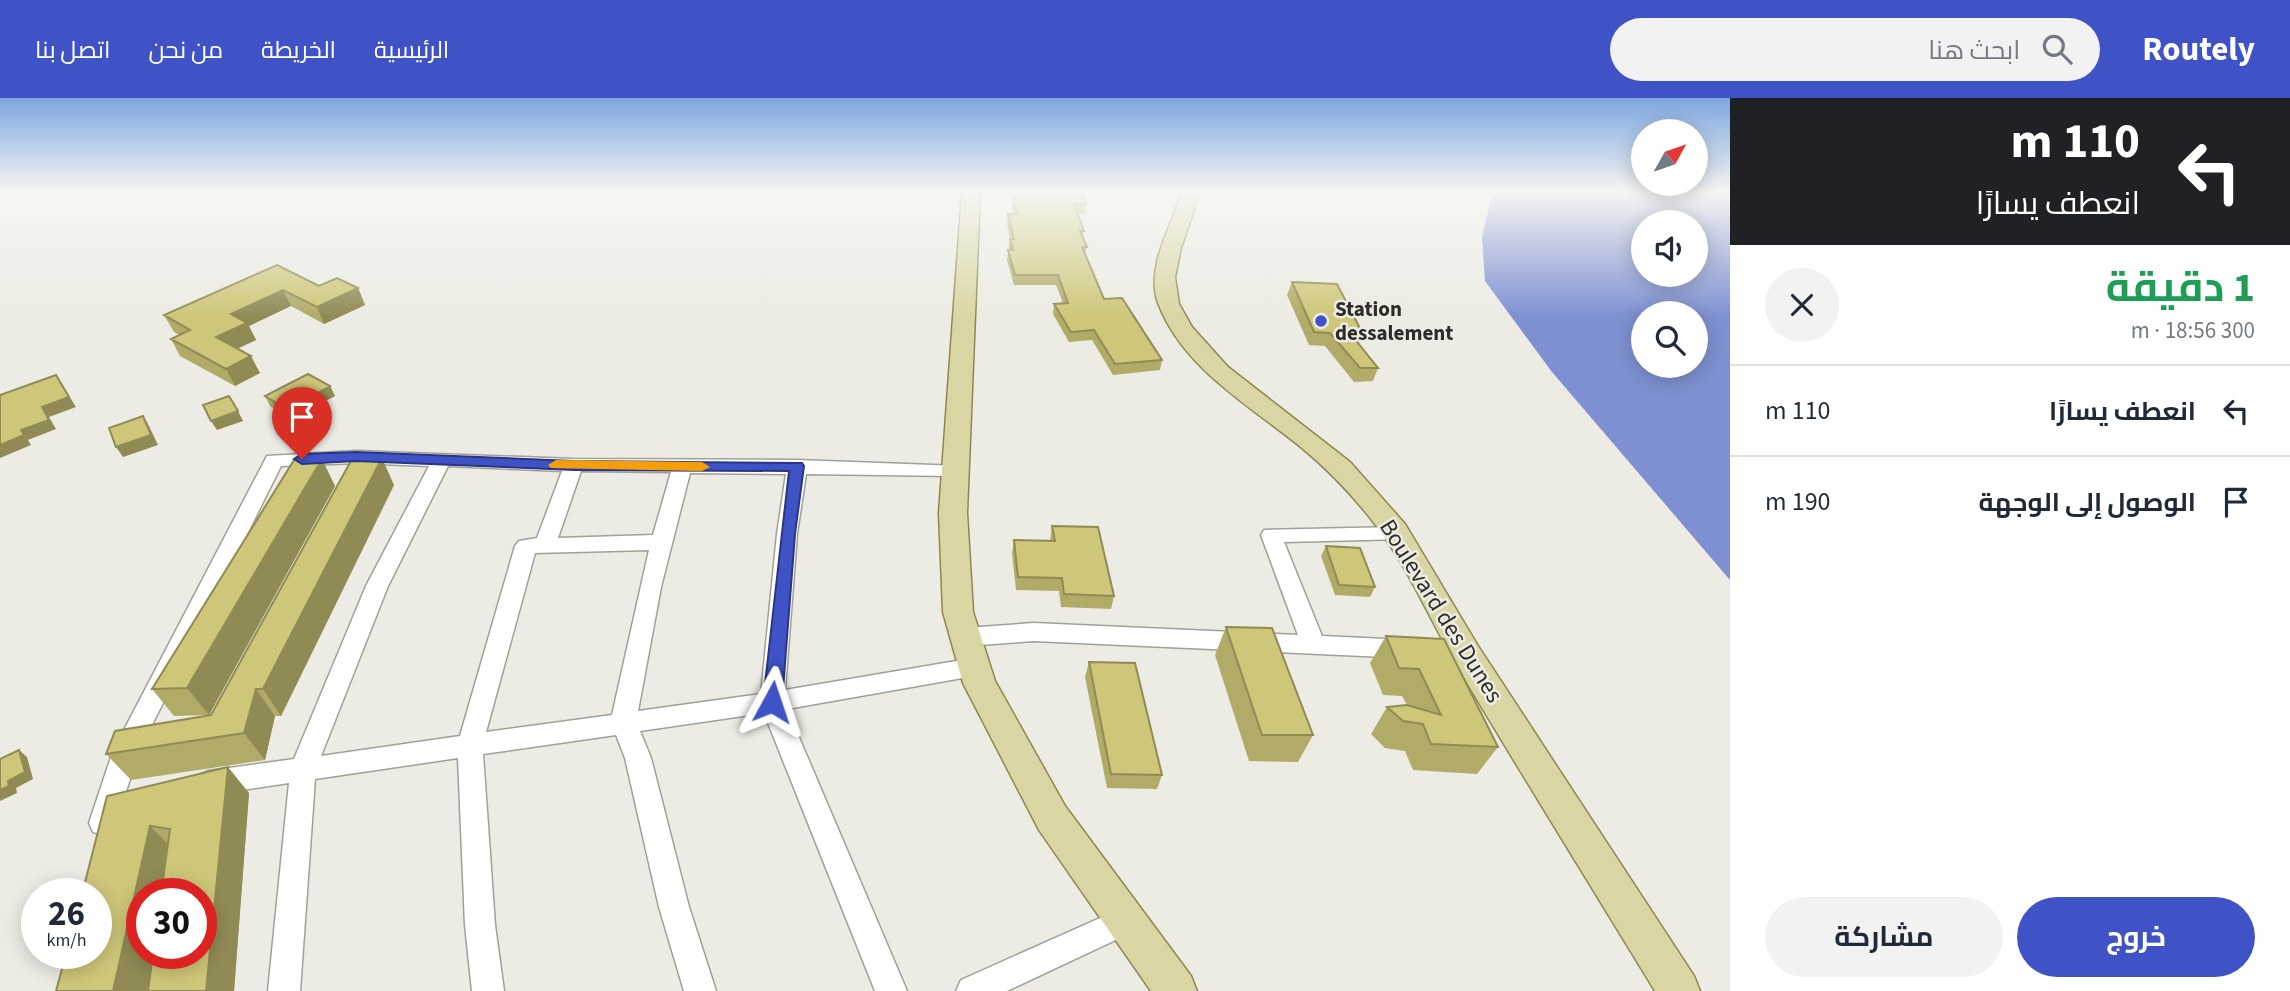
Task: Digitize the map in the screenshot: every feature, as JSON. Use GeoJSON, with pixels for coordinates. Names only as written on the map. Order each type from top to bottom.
{"type":"FeatureCollection","features":[{"type":"Feature","properties":{"kind":"main road"},"geometry":{"type":"LineString","coordinates":[[968,234],[954,470],[953,513],[958,612],[979,683],[1052,818],[1176,991]]}},
{"type":"Feature","properties":{"kind":"main road","name":"Boulevard des Dunes"},"geometry":{"type":"LineString","coordinates":[[1178,234],[1166,275],[1167,301],[1177,321],[1192,343],[1218,369],[1331,460],[1372,502],[1397,534],[1442,650],[1678,991]]}},
{"type":"Feature","properties":{"kind":"street"},"geometry":{"type":"LineString","coordinates":[[97,846],[122,796],[126,751],[274,460],[356,457],[574,465],[954,470]]}},
{"type":"Feature","properties":{"kind":"street"},"geometry":{"type":"LineString","coordinates":[[284,991],[303,768],[377,586],[441,462]]}},
{"type":"Feature","properties":{"kind":"street"},"geometry":{"type":"LineString","coordinates":[[545,545],[574,465]]}},
{"type":"Feature","properties":{"kind":"street"},"geometry":{"type":"LineString","coordinates":[[682,466],[662,542],[623,722],[638,758],[674,907],[699,991]]}},
{"type":"Feature","properties":{"kind":"street"},"geometry":{"type":"LineString","coordinates":[[797,466],[772,702],[891,991]]}},
{"type":"Feature","properties":{"kind":"street"},"geometry":{"type":"LineString","coordinates":[[1314,646],[1270,535],[1397,534]]}},
{"type":"Feature","properties":{"kind":"street"},"geometry":{"type":"LineString","coordinates":[[488,991],[480,925],[470,746],[526,546],[662,542]]}},
{"type":"Feature","properties":{"kind":"street"},"geometry":{"type":"LineString","coordinates":[[966,637],[1034,632],[1442,650]]}},
{"type":"Feature","properties":{"kind":"street"},"geometry":{"type":"LineString","coordinates":[[187,786],[772,702],[974,667]]}},
{"type":"Feature","properties":{"kind":"street"},"geometry":{"type":"LineString","coordinates":[[972,991],[1127,920]]}},
{"type":"Feature","properties":{"kind":"water"},"geometry":{"type":"Polygon","coordinates":[[[1483,234],[1631,234],[1631,287],[1708,287],[1708,234],[1730,234],[1730,580],[1552,372],[1485,281],[1483,234]]]}},
{"type":"Feature","properties":{"kind":"building"},"geometry":{"type":"Polygon","coordinates":[[[1013,234],[1081,234],[1087,247],[1082,247],[1104,299],[1122,298],[1162,360],[1115,364],[1094,330],[1071,332],[1054,304],[1068,303],[1058,275],[1015,275],[1008,250],[1013,250],[1010,239],[1014,239],[1013,234]]]}},
{"type":"Feature","properties":{"kind":"building"},"geometry":{"type":"Polygon","coordinates":[[[277,265],[319,286],[337,278],[358,288],[317,307],[283,290],[231,314],[247,323],[216,337],[251,356],[226,369],[171,339],[190,330],[164,315],[277,265]]]}},
{"type":"Feature","properties":{"kind":"building"},"geometry":{"type":"Polygon","coordinates":[[[1292,282],[1337,284],[1363,334],[1350,333],[1378,368],[1360,368],[1330,333],[1314,332],[1292,282]]]}},
{"type":"Feature","properties":{"kind":"building"},"geometry":{"type":"Polygon","coordinates":[[[308,374],[330,386],[307,399],[302,396],[282,406],[265,396],[308,374]]]}},
{"type":"Feature","properties":{"kind":"building"},"geometry":{"type":"Polygon","coordinates":[[[56,375],[69,397],[42,407],[49,420],[21,430],[24,435],[0,445],[0,395],[56,375]]]}},
{"type":"Feature","properties":{"kind":"building"},"geometry":{"type":"Polygon","coordinates":[[[229,396],[238,411],[211,421],[203,405],[229,396]]]}},
{"type":"Feature","properties":{"kind":"building"},"geometry":{"type":"Polygon","coordinates":[[[143,416],[151,435],[116,447],[109,428],[143,416]]]}},
{"type":"Feature","properties":{"kind":"building"},"geometry":{"type":"Polygon","coordinates":[[[382,458],[263,689],[256,689],[244,733],[106,754],[115,731],[211,715],[352,459],[382,458]]]}},
{"type":"Feature","properties":{"kind":"building"},"geometry":{"type":"Polygon","coordinates":[[[322,459],[187,688],[152,689],[294,460],[322,459]]]}},
{"type":"Feature","properties":{"kind":"building"},"geometry":{"type":"Polygon","coordinates":[[[1052,526],[1098,527],[1114,596],[1064,594],[1062,578],[1018,577],[1014,540],[1055,541],[1052,526]]]}},
{"type":"Feature","properties":{"kind":"building"},"geometry":{"type":"Polygon","coordinates":[[[1326,546],[1360,548],[1375,587],[1339,585],[1326,546]]]}},
{"type":"Feature","properties":{"kind":"building"},"geometry":{"type":"Polygon","coordinates":[[[1226,627],[1272,628],[1313,735],[1262,735],[1226,627]]]}},
{"type":"Feature","properties":{"kind":"building"},"geometry":{"type":"Polygon","coordinates":[[[1386,636],[1444,639],[1498,747],[1431,744],[1423,724],[1403,721],[1387,707],[1407,705],[1441,715],[1419,669],[1399,668],[1386,636]]]}},
{"type":"Feature","properties":{"kind":"building"},"geometry":{"type":"Polygon","coordinates":[[[1089,662],[1135,663],[1162,775],[1111,774],[1089,662]]]}},
{"type":"Feature","properties":{"kind":"building"},"geometry":{"type":"Polygon","coordinates":[[[19,750],[25,772],[8,781],[9,786],[0,790],[0,759],[19,750]]]}},
{"type":"Feature","properties":{"kind":"building"},"geometry":{"type":"Polygon","coordinates":[[[228,767],[217,879],[163,878],[170,829],[150,826],[138,878],[126,878],[126,933],[113,991],[56,991],[62,969],[112,969],[112,878],[86,878],[107,796],[228,767]]]}},
{"type":"Feature","properties":{"kind":"building"},"geometry":{"type":"Polygon","coordinates":[[[151,969],[208,969],[206,991],[148,991],[151,969]]]}},
{"type":"Feature","properties":{"kind":"slow traffic"},"geometry":{"type":"LineString","coordinates":[[556,465],[702,467]]}},
{"type":"Feature","properties":{"kind":"place","name":"Station dessalement"},"geometry":{"type":"Point","coordinates":[1321,321]}},
{"type":"Feature","properties":{"kind":"route"},"geometry":{"type":"LineString","coordinates":[[302,459],[356,457],[574,465],[797,466],[772,702]]}}]}
